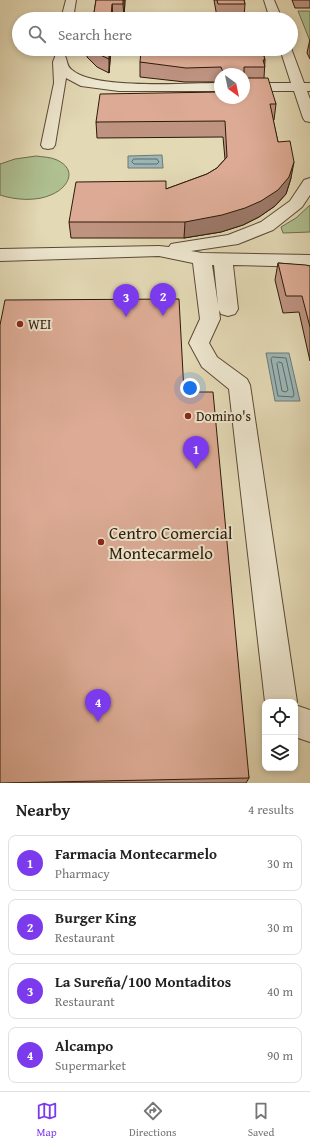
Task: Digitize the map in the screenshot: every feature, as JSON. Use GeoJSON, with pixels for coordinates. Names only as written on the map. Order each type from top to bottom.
{"type":"FeatureCollection","features":[{"type":"Feature","properties":{"kind":"street"},"geometry":{"type":"LineString","coordinates":[[68,12],[71,0]]}},
{"type":"Feature","properties":{"kind":"street"},"geometry":{"type":"LineString","coordinates":[[269,0],[273,12]]}},
{"type":"Feature","properties":{"kind":"street"},"geometry":{"type":"LineString","coordinates":[[48,145],[60,83],[60,56]]}},
{"type":"Feature","properties":{"kind":"street"},"geometry":{"type":"LineString","coordinates":[[289,56],[304,87],[310,118]]}},
{"type":"Feature","properties":{"kind":"street"},"geometry":{"type":"LineString","coordinates":[[59,62],[67,73],[86,83],[119,87],[214,87]]}},
{"type":"Feature","properties":{"kind":"street"},"geometry":{"type":"LineString","coordinates":[[250,87],[304,87]]}},
{"type":"Feature","properties":{"kind":"street"},"geometry":{"type":"LineString","coordinates":[[2,255],[159,251],[232,240],[267,226],[296,204],[310,183]]}},
{"type":"Feature","properties":{"kind":"street"},"geometry":{"type":"LineString","coordinates":[[159,251],[212,259],[310,261]]}},
{"type":"Feature","properties":{"kind":"street"},"geometry":{"type":"LineString","coordinates":[[212,259],[228,309]]}},
{"type":"Feature","properties":{"kind":"street"},"geometry":{"type":"LineString","coordinates":[[212,259],[210,319],[199,343],[209,362],[239,385],[281,699]]}},
{"type":"Feature","properties":{"kind":"street"},"geometry":{"type":"LineString","coordinates":[[279,260],[310,269]]}},
{"type":"Feature","properties":{"kind":"street"},"geometry":{"type":"LineString","coordinates":[[298,722],[310,726]]}},
{"type":"Feature","properties":{"kind":"green space"},"geometry":{"type":"Polygon","coordinates":[[[298,11],[310,11],[310,41],[298,11]]]}},
{"type":"Feature","properties":{"kind":"green space"},"geometry":{"type":"Polygon","coordinates":[[[36,156],[52,158],[63,164],[69,173],[63,187],[47,197],[33,199],[19,199],[0,195],[0,164],[15,159],[36,156]]]}},
{"type":"Feature","properties":{"kind":"green space"},"geometry":{"type":"Polygon","coordinates":[[[310,205],[310,232],[283,233],[281,227],[296,218],[310,205]]]}},
{"type":"Feature","properties":{"kind":"water"},"geometry":{"type":"Polygon","coordinates":[[[162,155],[163,168],[128,168],[128,156],[162,155]]]}},
{"type":"Feature","properties":{"kind":"water"},"geometry":{"type":"Polygon","coordinates":[[[266,353],[289,353],[300,401],[275,401],[266,353]]]}},
{"type":"Feature","properties":{"kind":"building"},"geometry":{"type":"Polygon","coordinates":[[[96,0],[123,0],[123,4],[112,4],[111,12],[94,12],[96,0]]]}},
{"type":"Feature","properties":{"kind":"building"},"geometry":{"type":"Polygon","coordinates":[[[217,0],[244,0],[245,4],[218,4],[217,0]]]}},
{"type":"Feature","properties":{"kind":"building"},"geometry":{"type":"Polygon","coordinates":[[[141,56],[264,56],[265,60],[263,60],[265,67],[186,68],[140,62],[141,56]]]}},
{"type":"Feature","properties":{"kind":"building"},"geometry":{"type":"Polygon","coordinates":[[[250,78],[268,78],[276,104],[270,104],[278,142],[290,141],[294,162],[289,177],[278,190],[261,201],[222,215],[185,222],[69,222],[76,182],[166,181],[166,189],[207,174],[217,168],[227,157],[225,121],[96,122],[100,94],[214,92],[214,104],[250,104],[250,78]]]}},
{"type":"Feature","properties":{"kind":"building"},"geometry":{"type":"Polygon","coordinates":[[[278,263],[310,266],[310,327],[302,296],[286,296],[278,263]]]}},
{"type":"Feature","properties":{"kind":"building","name":"Centro Comercial Montecarmelo"},"geometry":{"type":"Polygon","coordinates":[[[179,299],[184,392],[213,392],[249,778],[0,783],[0,325],[5,300],[179,299]]]}},
{"type":"Feature","properties":{"kind":"place","name":"Burger King"},"geometry":{"type":"Point","coordinates":[163,316]}},
{"type":"Feature","properties":{"kind":"place","name":"La Sureña/100 Montaditos"},"geometry":{"type":"Point","coordinates":[126,317]}},
{"type":"Feature","properties":{"kind":"place","name":"WEI"},"geometry":{"type":"Point","coordinates":[20,324]}},
{"type":"Feature","properties":{"kind":"place","name":"Domino's"},"geometry":{"type":"Point","coordinates":[188,416]}},
{"type":"Feature","properties":{"kind":"place","name":"Farmacia Montecarmelo"},"geometry":{"type":"Point","coordinates":[196,469]}},
{"type":"Feature","properties":{"kind":"place","name":"Centro Comercial Montecarmelo"},"geometry":{"type":"Point","coordinates":[101,542]}},
{"type":"Feature","properties":{"kind":"place","name":"Alcampo"},"geometry":{"type":"Point","coordinates":[98,722]}}]}
